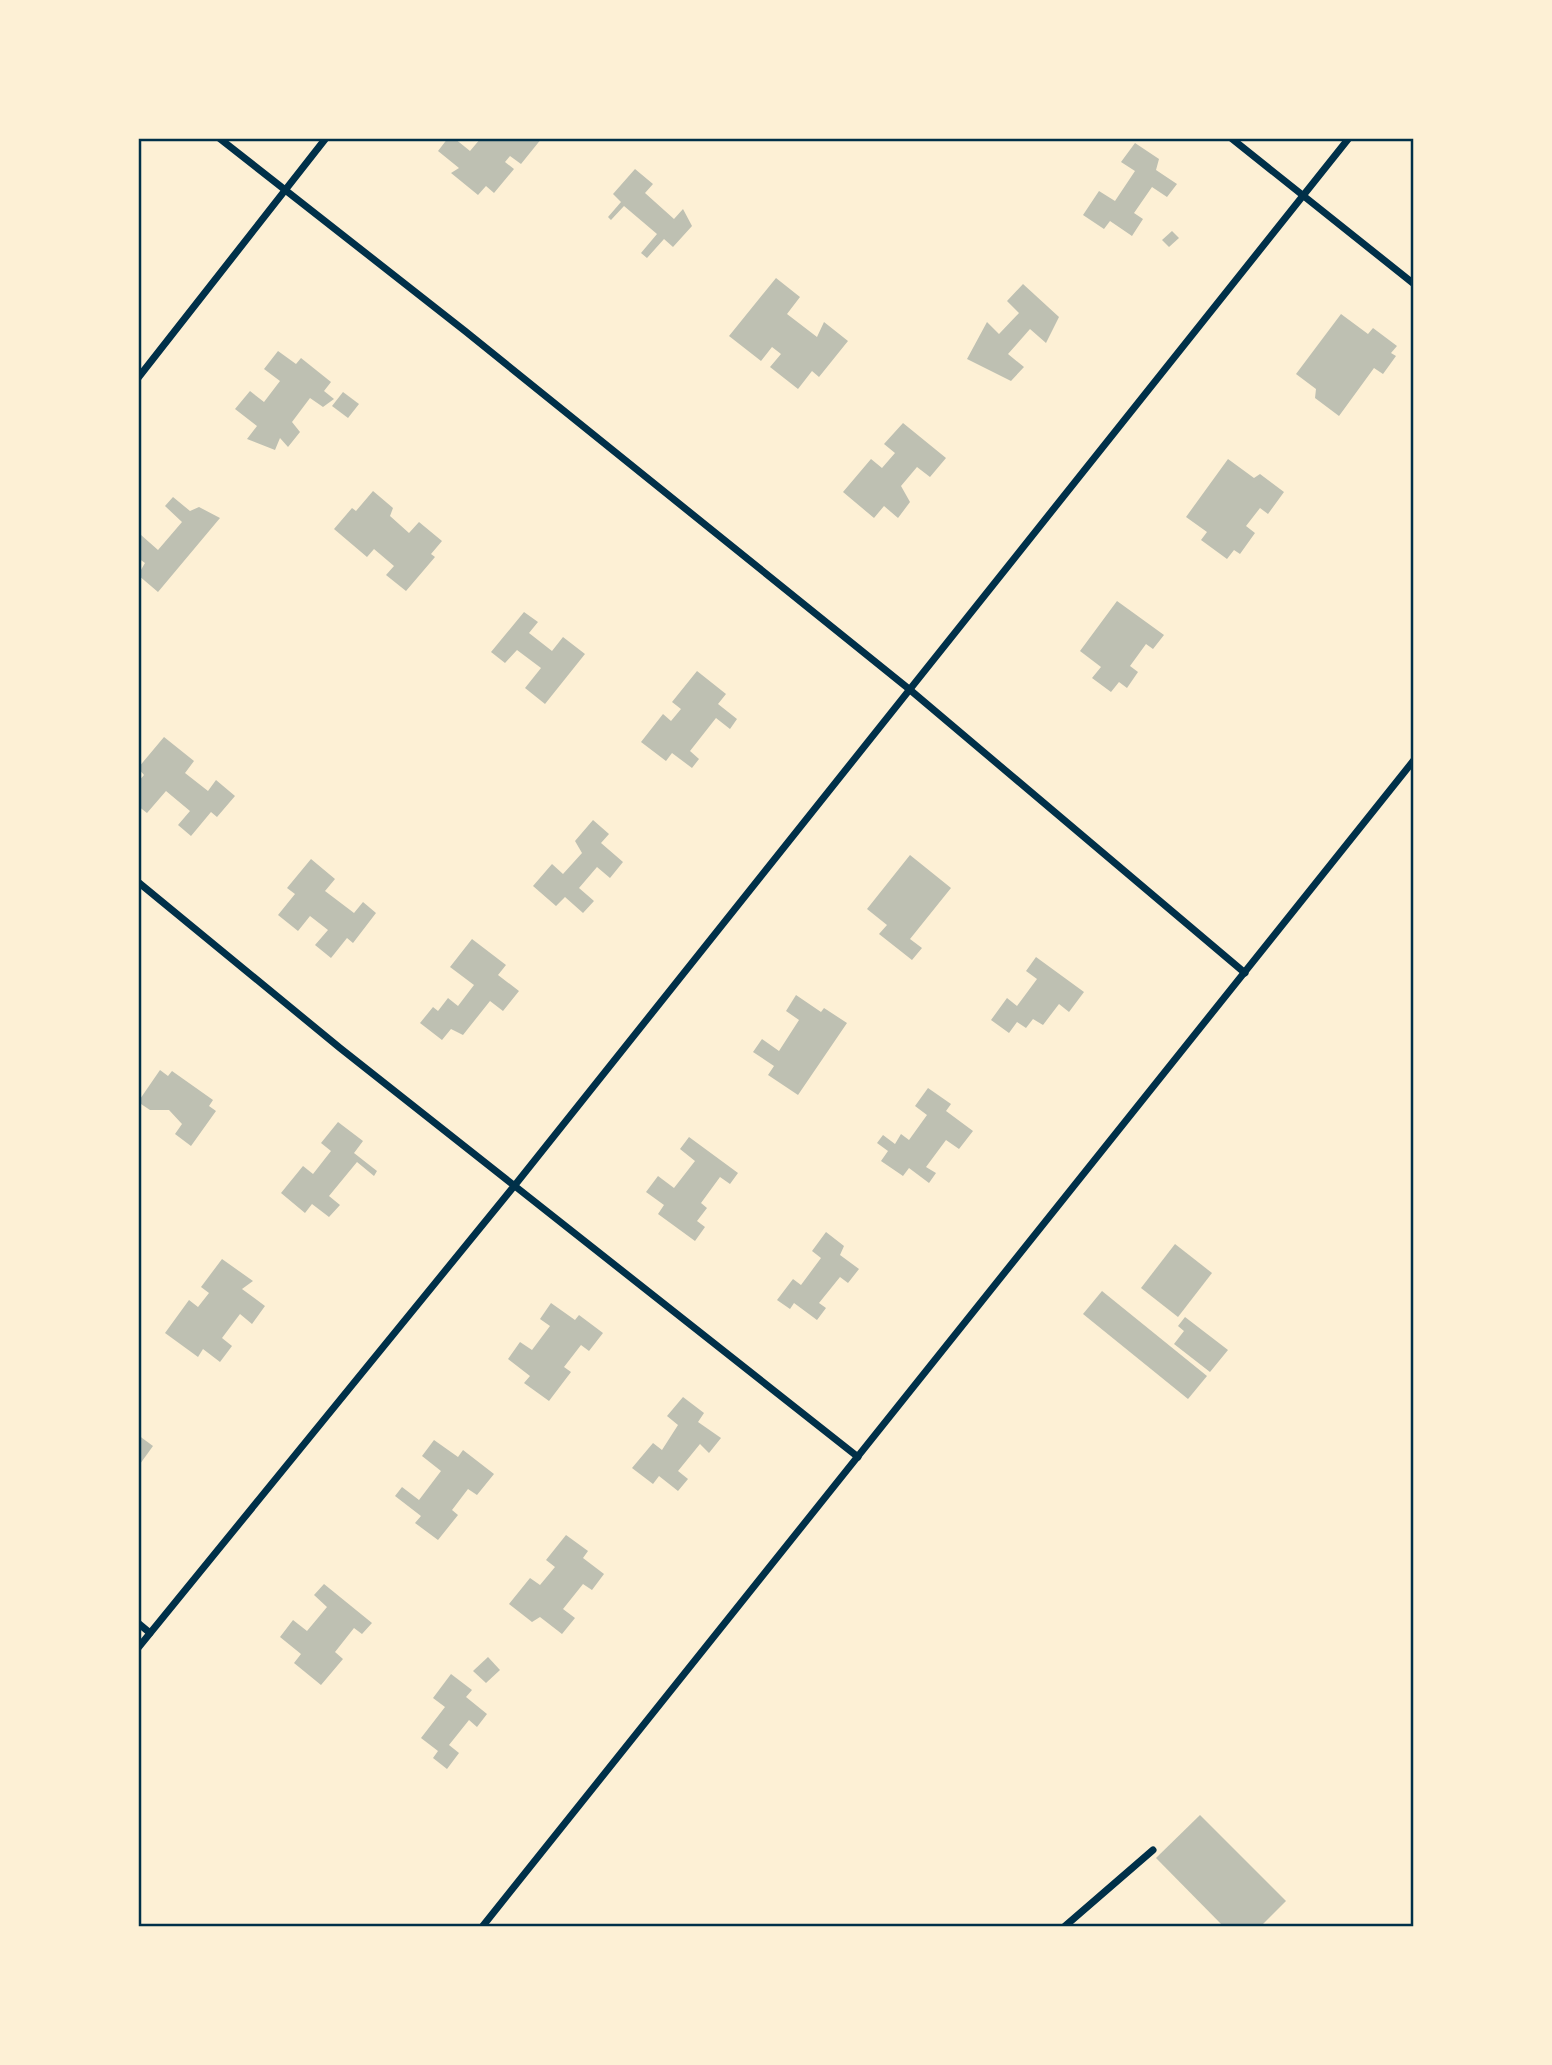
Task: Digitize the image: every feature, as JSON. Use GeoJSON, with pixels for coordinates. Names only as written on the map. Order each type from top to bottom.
{"type":"FeatureCollection","features":[{"type":"Feature","properties":{"kind":"street"},"geometry":{"type":"LineString","coordinates":[[219,138],[909,689],[1245,973]]}},
{"type":"Feature","properties":{"kind":"street"},"geometry":{"type":"LineString","coordinates":[[138,378],[326,138]]}},
{"type":"Feature","properties":{"kind":"street"},"geometry":{"type":"LineString","coordinates":[[1231,138],[1414,284]]}},
{"type":"Feature","properties":{"kind":"street"},"geometry":{"type":"LineString","coordinates":[[138,1648],[514,1185],[1349,138]]}},
{"type":"Feature","properties":{"kind":"street"},"geometry":{"type":"LineString","coordinates":[[482,1927],[1414,760]]}},
{"type":"Feature","properties":{"kind":"street"},"geometry":{"type":"LineString","coordinates":[[138,881],[340,1048],[858,1457]]}},
{"type":"Feature","properties":{"kind":"street"},"geometry":{"type":"LineString","coordinates":[[138,1623],[150,1633]]}},
{"type":"Feature","properties":{"kind":"street"},"geometry":{"type":"LineString","coordinates":[[1064,1927],[1153,1850]]}},
{"type":"Feature","properties":{"kind":"building"},"geometry":{"type":"Polygon","coordinates":[[[448,138],[454,138],[470,151],[481,138],[542,138],[521,164],[510,156],[505,162],[514,169],[494,193],[486,186],[478,195],[451,173],[459,168],[438,151],[448,138]]]}},
{"type":"Feature","properties":{"kind":"building"},"geometry":{"type":"Polygon","coordinates":[[[1135,143],[1159,159],[1156,170],[1177,184],[1167,197],[1152,187],[1134,213],[1143,219],[1132,236],[1110,221],[1104,229],[1083,215],[1099,191],[1115,201],[1135,171],[1121,162],[1135,143]]]}},
{"type":"Feature","properties":{"kind":"building"},"geometry":{"type":"Polygon","coordinates":[[[635,169],[653,184],[645,193],[674,219],[683,209],[692,226],[673,247],[664,239],[647,258],[641,253],[657,234],[624,206],[611,220],[608,217],[621,202],[613,194],[635,169]]]}},
{"type":"Feature","properties":{"kind":"building"},"geometry":{"type":"Polygon","coordinates":[[[1172,231],[1179,238],[1169,247],[1162,240],[1172,231]]]}},
{"type":"Feature","properties":{"kind":"building"},"geometry":{"type":"Polygon","coordinates":[[[776,278],[800,297],[787,314],[817,337],[824,322],[848,341],[819,377],[812,371],[798,389],[770,367],[781,354],[772,347],[761,361],[729,336],[776,278]]]}},
{"type":"Feature","properties":{"kind":"building"},"geometry":{"type":"Polygon","coordinates":[[[1023,284],[1059,317],[1046,343],[1030,329],[1008,354],[1024,367],[1011,381],[967,359],[987,322],[999,334],[1019,313],[1007,301],[1023,284]]]}},
{"type":"Feature","properties":{"kind":"building"},"geometry":{"type":"Polygon","coordinates":[[[1341,314],[1368,334],[1373,328],[1397,346],[1391,353],[1396,356],[1383,374],[1374,368],[1339,416],[1315,398],[1316,389],[1296,374],[1341,314]]]}},
{"type":"Feature","properties":{"kind":"building"},"geometry":{"type":"Polygon","coordinates":[[[278,351],[296,364],[301,358],[331,382],[324,391],[334,399],[323,407],[310,398],[292,422],[300,432],[288,447],[280,438],[275,450],[247,439],[257,426],[235,409],[250,391],[264,402],[280,381],[264,369],[278,351]]]}},
{"type":"Feature","properties":{"kind":"building"},"geometry":{"type":"Polygon","coordinates":[[[343,392],[359,404],[348,418],[332,406],[343,392]]]}},
{"type":"Feature","properties":{"kind":"building"},"geometry":{"type":"Polygon","coordinates":[[[903,423],[946,458],[930,477],[917,467],[901,486],[910,502],[898,518],[884,506],[874,518],[843,492],[871,459],[882,468],[895,453],[884,444],[903,423]]]}},
{"type":"Feature","properties":{"kind":"building"},"geometry":{"type":"Polygon","coordinates":[[[1228,459],[1254,478],[1260,474],[1284,492],[1268,514],[1260,508],[1246,526],[1255,533],[1240,554],[1234,550],[1227,559],[1201,540],[1207,532],[1186,517],[1228,459]]]}},
{"type":"Feature","properties":{"kind":"building"},"geometry":{"type":"Polygon","coordinates":[[[373,491],[393,508],[390,516],[409,533],[419,522],[442,541],[431,554],[435,557],[406,591],[386,575],[394,566],[374,549],[367,557],[334,529],[352,508],[356,511],[373,491]]]}},
{"type":"Feature","properties":{"kind":"building"},"geometry":{"type":"Polygon","coordinates":[[[173,497],[190,511],[199,507],[220,518],[158,592],[138,575],[145,563],[138,558],[138,537],[141,535],[158,550],[182,522],[165,506],[173,497]]]}},
{"type":"Feature","properties":{"kind":"building"},"geometry":{"type":"Polygon","coordinates":[[[1117,601],[1164,635],[1153,649],[1146,644],[1130,666],[1138,672],[1127,688],[1119,682],[1111,692],[1092,678],[1101,667],[1080,651],[1117,601]]]}},
{"type":"Feature","properties":{"kind":"building"},"geometry":{"type":"Polygon","coordinates":[[[524,612],[538,622],[529,633],[552,651],[563,637],[585,654],[545,704],[525,688],[541,668],[517,650],[505,663],[491,652],[524,612]]]}},
{"type":"Feature","properties":{"kind":"building"},"geometry":{"type":"Polygon","coordinates":[[[697,671],[726,694],[718,704],[737,719],[730,729],[716,718],[690,751],[699,759],[692,768],[672,753],[666,761],[641,742],[663,714],[671,721],[681,709],[672,702],[697,671]]]}},
{"type":"Feature","properties":{"kind":"building"},"geometry":{"type":"Polygon","coordinates":[[[164,737],[194,761],[185,773],[208,791],[216,780],[235,796],[217,817],[211,812],[191,836],[178,825],[190,811],[166,791],[147,813],[138,806],[138,782],[144,775],[138,768],[164,737]]]}},
{"type":"Feature","properties":{"kind":"building"},"geometry":{"type":"Polygon","coordinates":[[[593,820],[609,834],[601,843],[623,862],[610,878],[597,867],[579,888],[594,901],[583,913],[565,897],[556,906],[533,886],[552,864],[563,874],[582,853],[575,841],[593,820]]]}},
{"type":"Feature","properties":{"kind":"building"},"geometry":{"type":"Polygon","coordinates":[[[910,855],[951,888],[910,939],[922,948],[912,960],[879,934],[887,925],[867,909],[910,855]]]}},
{"type":"Feature","properties":{"kind":"building"},"geometry":{"type":"Polygon","coordinates":[[[311,859],[335,879],[325,891],[354,913],[363,902],[376,913],[353,943],[347,938],[331,958],[315,945],[328,930],[310,916],[298,931],[278,915],[295,894],[287,888],[311,859]]]}},
{"type":"Feature","properties":{"kind":"building"},"geometry":{"type":"Polygon","coordinates":[[[472,939],[506,965],[498,975],[519,991],[503,1011],[490,1001],[463,1035],[451,1029],[442,1040],[420,1023],[433,1007],[438,1011],[448,998],[458,1006],[474,985],[450,967],[472,939]]]}},
{"type":"Feature","properties":{"kind":"building"},"geometry":{"type":"Polygon","coordinates":[[[1036,957],[1084,992],[1069,1012],[1059,1004],[1043,1025],[1033,1019],[1026,1028],[1017,1022],[1009,1033],[991,1020],[1007,998],[1017,1006],[1037,979],[1026,971],[1036,957]]]}},
{"type":"Feature","properties":{"kind":"building"},"geometry":{"type":"Polygon","coordinates":[[[796,995],[821,1012],[824,1008],[847,1023],[798,1095],[768,1075],[774,1066],[753,1052],[762,1039],[779,1051],[799,1020],[786,1011],[796,995]]]}},
{"type":"Feature","properties":{"kind":"building"},"geometry":{"type":"Polygon","coordinates":[[[160,1070],[168,1076],[172,1071],[213,1100],[209,1106],[216,1111],[191,1146],[175,1134],[182,1124],[169,1110],[150,1110],[138,1102],[160,1070]]]}},
{"type":"Feature","properties":{"kind":"building"},"geometry":{"type":"Polygon","coordinates":[[[928,1088],[951,1104],[946,1111],[973,1131],[959,1149],[946,1140],[926,1167],[936,1173],[929,1183],[909,1168],[903,1176],[881,1161],[888,1151],[877,1143],[883,1135],[895,1144],[901,1134],[909,1140],[927,1115],[915,1106],[928,1088]]]}},
{"type":"Feature","properties":{"kind":"building"},"geometry":{"type":"Polygon","coordinates":[[[338,1122],[363,1141],[354,1153],[377,1171],[374,1176],[357,1162],[329,1196],[340,1205],[329,1217],[312,1204],[305,1213],[281,1193],[303,1166],[313,1174],[331,1151],[321,1143],[338,1122]]]}},
{"type":"Feature","properties":{"kind":"building"},"geometry":{"type":"Polygon","coordinates":[[[689,1137],[738,1173],[730,1184],[720,1177],[701,1203],[707,1208],[697,1221],[705,1227],[695,1241],[658,1214],[664,1205],[646,1192],[658,1176],[674,1188],[695,1161],[680,1149],[689,1137]]]}},
{"type":"Feature","properties":{"kind":"building"},"geometry":{"type":"Polygon","coordinates":[[[826,1232],[844,1246],[840,1255],[859,1269],[848,1283],[840,1277],[819,1303],[826,1308],[817,1320],[794,1303],[790,1309],[777,1300],[793,1279],[801,1285],[821,1258],[812,1251],[826,1232]]]}},
{"type":"Feature","properties":{"kind":"building"},"geometry":{"type":"Polygon","coordinates":[[[1175,1244],[1212,1273],[1178,1317],[1141,1288],[1175,1244]]]}},
{"type":"Feature","properties":{"kind":"building"},"geometry":{"type":"Polygon","coordinates":[[[222,1259],[253,1281],[242,1289],[265,1306],[252,1324],[240,1314],[222,1338],[232,1346],[220,1362],[203,1349],[198,1357],[165,1333],[189,1300],[198,1307],[209,1293],[201,1287],[222,1259]]]}},
{"type":"Feature","properties":{"kind":"building"},"geometry":{"type":"Polygon","coordinates":[[[1102,1291],[1207,1376],[1188,1399],[1083,1314],[1102,1291]]]}},
{"type":"Feature","properties":{"kind":"building"},"geometry":{"type":"Polygon","coordinates":[[[551,1303],[575,1320],[579,1315],[603,1333],[589,1351],[581,1345],[564,1367],[571,1372],[549,1401],[524,1383],[530,1376],[508,1359],[520,1342],[532,1350],[550,1326],[540,1319],[551,1303]]]}},
{"type":"Feature","properties":{"kind":"building"},"geometry":{"type":"Polygon","coordinates":[[[1185,1317],[1228,1350],[1210,1372],[1174,1344],[1184,1331],[1178,1326],[1185,1317]]]}},
{"type":"Feature","properties":{"kind":"building"},"geometry":{"type":"Polygon","coordinates":[[[683,1397],[704,1413],[698,1422],[721,1438],[709,1453],[700,1444],[678,1471],[688,1479],[678,1491],[659,1476],[653,1484],[632,1468],[653,1443],[662,1450],[678,1425],[667,1416],[683,1397]]]}},
{"type":"Feature","properties":{"kind":"building"},"geometry":{"type":"Polygon","coordinates":[[[138,1435],[153,1446],[140,1464],[138,1462],[138,1435]]]}},
{"type":"Feature","properties":{"kind":"building"},"geometry":{"type":"Polygon","coordinates":[[[434,1440],[458,1457],[463,1450],[494,1474],[477,1495],[468,1489],[452,1510],[458,1515],[438,1540],[415,1523],[421,1516],[395,1496],[402,1487],[419,1500],[441,1471],[422,1456],[434,1440]]]}},
{"type":"Feature","properties":{"kind":"building"},"geometry":{"type":"Polygon","coordinates":[[[566,1535],[588,1551],[583,1558],[604,1574],[592,1590],[583,1584],[563,1609],[575,1618],[562,1634],[540,1617],[532,1622],[509,1604],[530,1578],[540,1585],[555,1567],[546,1560],[566,1535]]]}},
{"type":"Feature","properties":{"kind":"building"},"geometry":{"type":"Polygon","coordinates":[[[324,1584],[372,1623],[362,1634],[354,1628],[335,1652],[343,1659],[321,1685],[294,1663],[301,1654],[280,1637],[293,1620],[307,1631],[327,1607],[314,1595],[324,1584]]]}},
{"type":"Feature","properties":{"kind":"building"},"geometry":{"type":"Polygon","coordinates":[[[488,1657],[500,1670],[486,1683],[473,1671],[488,1657]]]}},
{"type":"Feature","properties":{"kind":"building"},"geometry":{"type":"Polygon","coordinates":[[[451,1674],[472,1690],[466,1697],[487,1714],[477,1727],[469,1720],[449,1745],[459,1753],[447,1769],[433,1758],[438,1751],[421,1738],[445,1707],[433,1698],[451,1674]]]}},
{"type":"Feature","properties":{"kind":"building"},"geometry":{"type":"Polygon","coordinates":[[[1200,1815],[1286,1901],[1260,1927],[1224,1927],[1156,1858],[1200,1815]]]}}]}
